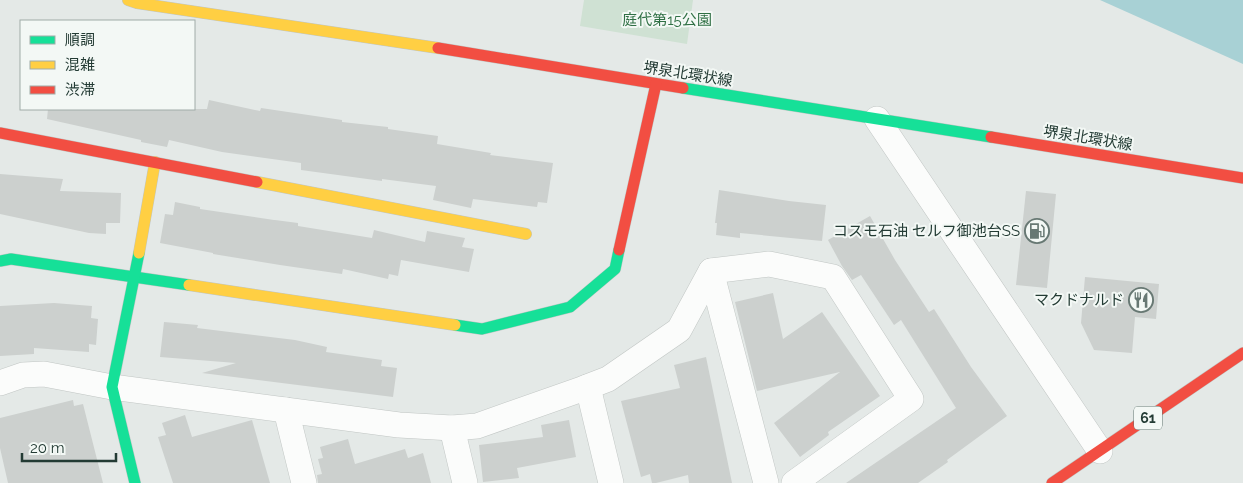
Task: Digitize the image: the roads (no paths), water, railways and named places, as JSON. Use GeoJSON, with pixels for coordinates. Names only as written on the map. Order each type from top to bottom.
{"type":"FeatureCollection","features":[{"type":"Feature","properties":{"kind":"street","name":"堺泉北環状線"},"geometry":{"type":"LineString","coordinates":[[128,0],[137,3],[442,49],[1243,178]]}},
{"type":"Feature","properties":{"kind":"street"},"geometry":{"type":"LineString","coordinates":[[0,262],[10,259],[482,329],[570,306],[615,269],[656,84]]}},
{"type":"Feature","properties":{"kind":"street"},"geometry":{"type":"LineString","coordinates":[[877,119],[1100,450]]}},
{"type":"Feature","properties":{"kind":"street"},"geometry":{"type":"LineString","coordinates":[[4,135],[526,234]]}},
{"type":"Feature","properties":{"kind":"street"},"geometry":{"type":"LineString","coordinates":[[136,483],[112,387],[135,278],[154,162]]}},
{"type":"Feature","properties":{"kind":"street"},"geometry":{"type":"LineString","coordinates":[[711,271],[769,264],[833,277],[911,399],[794,483]]}},
{"type":"Feature","properties":{"kind":"street"},"geometry":{"type":"LineString","coordinates":[[0,383],[23,375],[44,374],[112,387],[399,425],[452,428],[477,426],[588,387],[608,378],[679,330],[711,271]]}},
{"type":"Feature","properties":{"kind":"street"},"geometry":{"type":"LineString","coordinates":[[711,271],[766,483]]}},
{"type":"Feature","properties":{"kind":"street","name":"61"},"geometry":{"type":"LineString","coordinates":[[1052,483],[1243,353]]}},
{"type":"Feature","properties":{"kind":"street"},"geometry":{"type":"LineString","coordinates":[[588,387],[611,483]]}},
{"type":"Feature","properties":{"kind":"street"},"geometry":{"type":"LineString","coordinates":[[286,410],[304,483]]}},
{"type":"Feature","properties":{"kind":"street"},"geometry":{"type":"LineString","coordinates":[[452,428],[466,483]]}},
{"type":"Feature","properties":{"kind":"water"},"geometry":{"type":"Polygon","coordinates":[[[1100,0],[1243,0],[1243,64],[1100,0]]]}},
{"type":"Feature","properties":{"kind":"place","name":"コスモ石油 セルフ御池台SS"},"geometry":{"type":"Point","coordinates":[1037,231]}},
{"type":"Feature","properties":{"kind":"place","name":"マクドナルド"},"geometry":{"type":"Point","coordinates":[1141,300]}},
{"type":"Feature","properties":{"kind":"park label","name":"庭代第15公園"},"geometry":{"type":"Point","coordinates":[667,20]}}]}
